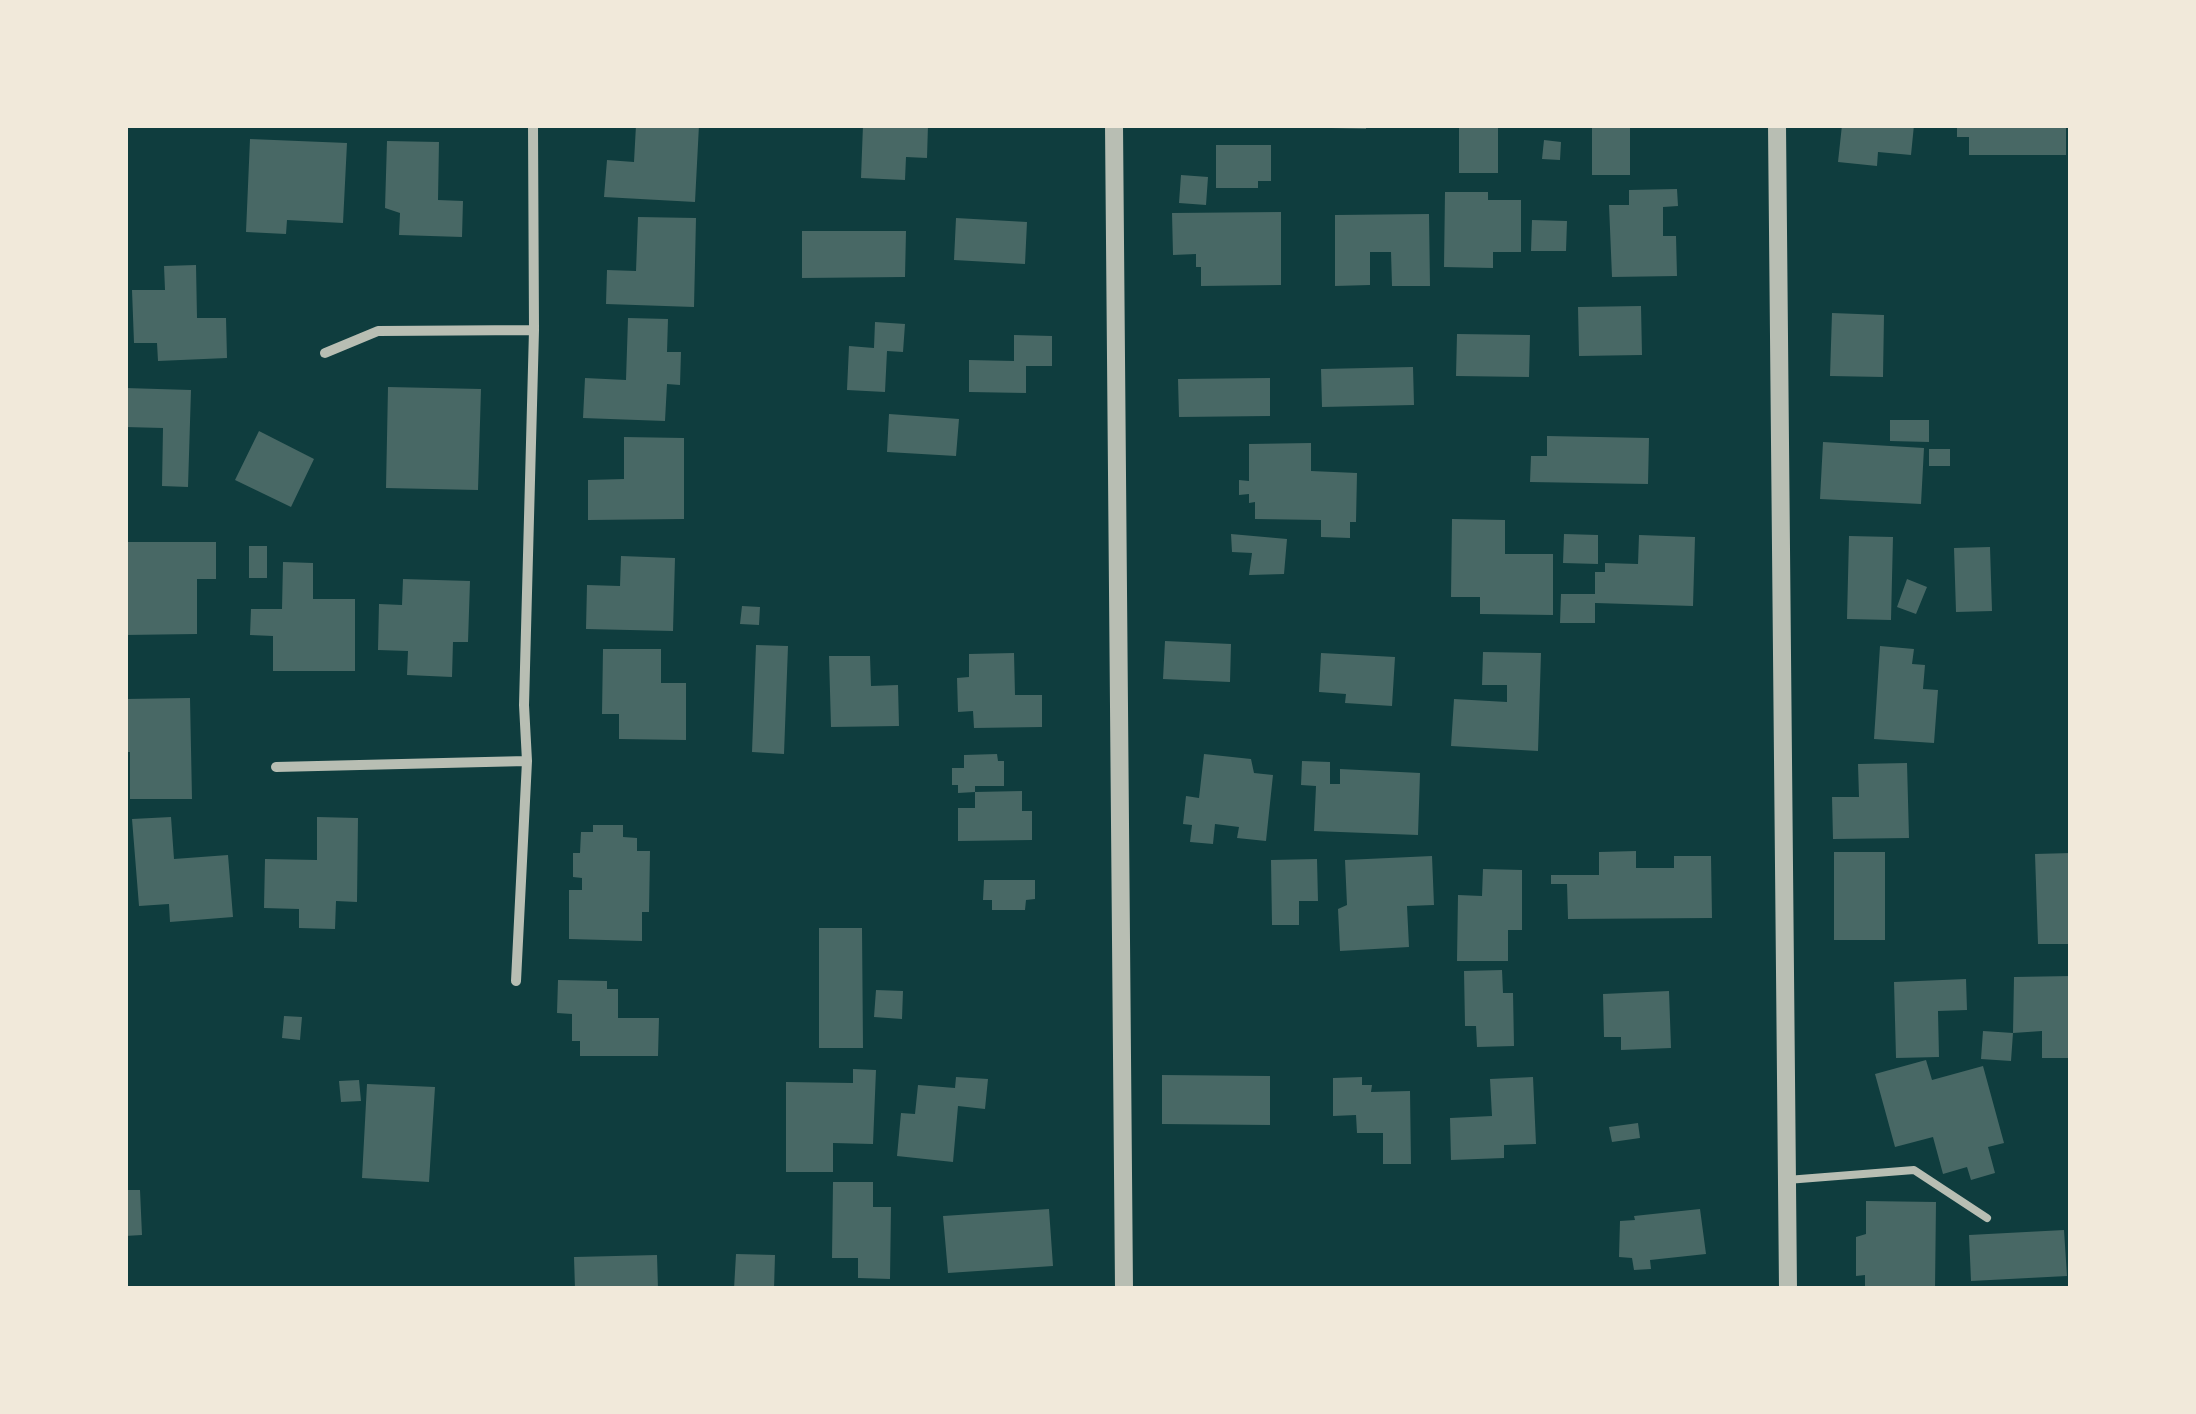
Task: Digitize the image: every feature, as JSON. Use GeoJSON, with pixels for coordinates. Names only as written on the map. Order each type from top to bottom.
{"type":"FeatureCollection","features":[{"type":"Feature","properties":{"kind":"street"},"geometry":{"type":"LineString","coordinates":[[516,981],[527,761],[524,704],[534,330],[533,125]]}},
{"type":"Feature","properties":{"kind":"street"},"geometry":{"type":"LineString","coordinates":[[1114,125],[1124,1289]]}},
{"type":"Feature","properties":{"kind":"street"},"geometry":{"type":"LineString","coordinates":[[1777,125],[1788,1289]]}},
{"type":"Feature","properties":{"kind":"street"},"geometry":{"type":"LineString","coordinates":[[325,353],[378,331],[534,330]]}},
{"type":"Feature","properties":{"kind":"street"},"geometry":{"type":"LineString","coordinates":[[276,767],[527,761]]}},
{"type":"Feature","properties":{"kind":"lane"},"geometry":{"type":"LineString","coordinates":[[1787,1180],[1914,1170],[1987,1218]]}},
{"type":"Feature","properties":{"kind":"building"},"geometry":{"type":"Polygon","coordinates":[[[636,125],[699,125],[695,202],[604,197],[607,160],[634,162],[636,125]]]}},
{"type":"Feature","properties":{"kind":"building"},"geometry":{"type":"Polygon","coordinates":[[[863,125],[928,125],[927,158],[906,157],[905,180],[861,178],[863,125]]]}},
{"type":"Feature","properties":{"kind":"building"},"geometry":{"type":"Polygon","coordinates":[[[1366,125],[1366,129],[1331,128],[1366,125]]]}},
{"type":"Feature","properties":{"kind":"building"},"geometry":{"type":"Polygon","coordinates":[[[1459,125],[1498,125],[1498,173],[1459,173],[1459,125]]]}},
{"type":"Feature","properties":{"kind":"building"},"geometry":{"type":"Polygon","coordinates":[[[1592,125],[1630,125],[1630,175],[1592,175],[1592,125]]]}},
{"type":"Feature","properties":{"kind":"building"},"geometry":{"type":"Polygon","coordinates":[[[1842,125],[1914,125],[1911,155],[1878,152],[1877,166],[1838,162],[1842,125]]]}},
{"type":"Feature","properties":{"kind":"building"},"geometry":{"type":"Polygon","coordinates":[[[1957,125],[2066,125],[2066,155],[1969,155],[1969,137],[1957,137],[1957,125]]]}},
{"type":"Feature","properties":{"kind":"building"},"geometry":{"type":"Polygon","coordinates":[[[250,139],[347,143],[343,223],[287,220],[286,234],[246,232],[250,139]]]}},
{"type":"Feature","properties":{"kind":"building"},"geometry":{"type":"Polygon","coordinates":[[[1544,140],[1561,142],[1560,160],[1542,159],[1544,140]]]}},
{"type":"Feature","properties":{"kind":"building"},"geometry":{"type":"Polygon","coordinates":[[[387,141],[439,142],[438,200],[463,201],[462,237],[399,235],[400,213],[385,208],[387,141]]]}},
{"type":"Feature","properties":{"kind":"building"},"geometry":{"type":"Polygon","coordinates":[[[1216,145],[1271,145],[1271,181],[1258,181],[1258,188],[1216,188],[1216,145]]]}},
{"type":"Feature","properties":{"kind":"building"},"geometry":{"type":"Polygon","coordinates":[[[1181,175],[1208,177],[1206,205],[1179,203],[1181,175]]]}},
{"type":"Feature","properties":{"kind":"building"},"geometry":{"type":"Polygon","coordinates":[[[1677,189],[1678,206],[1663,207],[1663,236],[1676,236],[1677,276],[1612,277],[1609,205],[1629,205],[1629,190],[1677,189]]]}},
{"type":"Feature","properties":{"kind":"building"},"geometry":{"type":"Polygon","coordinates":[[[1445,192],[1488,192],[1488,200],[1521,200],[1521,252],[1493,252],[1493,268],[1444,267],[1445,192]]]}},
{"type":"Feature","properties":{"kind":"building"},"geometry":{"type":"Polygon","coordinates":[[[1281,212],[1281,285],[1201,286],[1196,254],[1173,255],[1172,213],[1281,212]]]}},
{"type":"Feature","properties":{"kind":"building"},"geometry":{"type":"Polygon","coordinates":[[[1429,214],[1430,286],[1392,286],[1391,252],[1370,252],[1370,285],[1335,286],[1335,215],[1429,214]]]}},
{"type":"Feature","properties":{"kind":"building"},"geometry":{"type":"Polygon","coordinates":[[[638,217],[696,218],[694,307],[606,304],[607,270],[636,271],[638,217]]]}},
{"type":"Feature","properties":{"kind":"building"},"geometry":{"type":"Polygon","coordinates":[[[956,218],[1027,222],[1025,264],[954,260],[956,218]]]}},
{"type":"Feature","properties":{"kind":"building"},"geometry":{"type":"Polygon","coordinates":[[[1532,220],[1567,221],[1566,251],[1531,251],[1532,220]]]}},
{"type":"Feature","properties":{"kind":"building"},"geometry":{"type":"Polygon","coordinates":[[[802,231],[906,231],[905,277],[802,278],[802,231]]]}},
{"type":"Feature","properties":{"kind":"building"},"geometry":{"type":"Polygon","coordinates":[[[196,265],[197,318],[226,318],[227,358],[158,361],[157,343],[134,343],[132,290],[165,290],[164,266],[196,265]]]}},
{"type":"Feature","properties":{"kind":"building"},"geometry":{"type":"Polygon","coordinates":[[[1641,306],[1642,355],[1579,356],[1578,307],[1641,306]]]}},
{"type":"Feature","properties":{"kind":"building"},"geometry":{"type":"Polygon","coordinates":[[[1832,313],[1884,315],[1883,377],[1830,376],[1832,313]]]}},
{"type":"Feature","properties":{"kind":"building"},"geometry":{"type":"Polygon","coordinates":[[[628,318],[668,319],[667,352],[681,352],[680,385],[667,384],[665,421],[583,418],[585,378],[626,380],[628,318]]]}},
{"type":"Feature","properties":{"kind":"building"},"geometry":{"type":"Polygon","coordinates":[[[875,322],[905,324],[903,352],[887,351],[885,392],[847,390],[849,346],[874,348],[875,322]]]}},
{"type":"Feature","properties":{"kind":"building"},"geometry":{"type":"Polygon","coordinates":[[[1457,334],[1530,335],[1529,377],[1456,376],[1457,334]]]}},
{"type":"Feature","properties":{"kind":"building"},"geometry":{"type":"Polygon","coordinates":[[[1014,335],[1052,336],[1052,366],[1026,366],[1026,393],[969,392],[969,360],[1014,361],[1014,335]]]}},
{"type":"Feature","properties":{"kind":"building"},"geometry":{"type":"Polygon","coordinates":[[[1413,367],[1414,405],[1322,407],[1321,369],[1413,367]]]}},
{"type":"Feature","properties":{"kind":"building"},"geometry":{"type":"Polygon","coordinates":[[[1270,378],[1270,416],[1179,417],[1178,379],[1270,378]]]}},
{"type":"Feature","properties":{"kind":"building"},"geometry":{"type":"Polygon","coordinates":[[[388,387],[481,389],[478,490],[386,488],[388,387]]]}},
{"type":"Feature","properties":{"kind":"building"},"geometry":{"type":"Polygon","coordinates":[[[125,388],[191,390],[188,487],[162,486],[163,428],[125,427],[125,388]]]}},
{"type":"Feature","properties":{"kind":"building"},"geometry":{"type":"Polygon","coordinates":[[[889,414],[959,419],[956,456],[887,452],[889,414]]]}},
{"type":"Feature","properties":{"kind":"building"},"geometry":{"type":"Polygon","coordinates":[[[1890,420],[1929,420],[1929,442],[1890,441],[1890,420]]]}},
{"type":"Feature","properties":{"kind":"building"},"geometry":{"type":"Polygon","coordinates":[[[259,431],[314,459],[291,507],[235,480],[259,431]]]}},
{"type":"Feature","properties":{"kind":"building"},"geometry":{"type":"Polygon","coordinates":[[[1547,436],[1649,438],[1648,484],[1530,482],[1531,456],[1547,456],[1547,436]]]}},
{"type":"Feature","properties":{"kind":"building"},"geometry":{"type":"Polygon","coordinates":[[[624,437],[684,438],[684,519],[588,520],[588,480],[624,479],[624,437]]]}},
{"type":"Feature","properties":{"kind":"building"},"geometry":{"type":"Polygon","coordinates":[[[1823,442],[1924,448],[1921,504],[1820,499],[1823,442]]]}},
{"type":"Feature","properties":{"kind":"building"},"geometry":{"type":"Polygon","coordinates":[[[1311,443],[1311,471],[1357,473],[1356,522],[1350,522],[1350,538],[1321,537],[1321,520],[1255,519],[1255,502],[1249,503],[1249,494],[1239,495],[1239,480],[1249,481],[1249,444],[1311,443]]]}},
{"type":"Feature","properties":{"kind":"building"},"geometry":{"type":"Polygon","coordinates":[[[1929,449],[1950,449],[1950,466],[1929,466],[1929,449]]]}},
{"type":"Feature","properties":{"kind":"building"},"geometry":{"type":"Polygon","coordinates":[[[1452,519],[1505,520],[1505,554],[1553,554],[1553,615],[1480,614],[1480,597],[1451,597],[1452,519]]]}},
{"type":"Feature","properties":{"kind":"building"},"geometry":{"type":"Polygon","coordinates":[[[1231,534],[1287,539],[1284,574],[1249,575],[1252,553],[1232,552],[1231,534]]]}},
{"type":"Feature","properties":{"kind":"building"},"geometry":{"type":"Polygon","coordinates":[[[1564,534],[1598,535],[1598,564],[1563,563],[1564,534]]]}},
{"type":"Feature","properties":{"kind":"building"},"geometry":{"type":"Polygon","coordinates":[[[1639,535],[1695,537],[1693,606],[1595,603],[1595,623],[1560,623],[1561,594],[1595,594],[1595,572],[1605,572],[1605,563],[1638,564],[1639,535]]]}},
{"type":"Feature","properties":{"kind":"building"},"geometry":{"type":"Polygon","coordinates":[[[1849,536],[1893,537],[1891,620],[1847,619],[1849,536]]]}},
{"type":"Feature","properties":{"kind":"building"},"geometry":{"type":"Polygon","coordinates":[[[125,542],[216,542],[216,579],[197,579],[197,634],[125,635],[125,542]]]}},
{"type":"Feature","properties":{"kind":"building"},"geometry":{"type":"Polygon","coordinates":[[[249,546],[267,546],[267,578],[249,578],[249,546]]]}},
{"type":"Feature","properties":{"kind":"building"},"geometry":{"type":"Polygon","coordinates":[[[1990,547],[1992,611],[1956,612],[1954,548],[1990,547]]]}},
{"type":"Feature","properties":{"kind":"building"},"geometry":{"type":"Polygon","coordinates":[[[621,556],[675,558],[673,631],[586,629],[587,585],[620,586],[621,556]]]}},
{"type":"Feature","properties":{"kind":"building"},"geometry":{"type":"Polygon","coordinates":[[[283,562],[313,563],[313,599],[355,599],[355,671],[273,671],[273,636],[250,635],[251,609],[282,609],[283,562]]]}},
{"type":"Feature","properties":{"kind":"building"},"geometry":{"type":"Polygon","coordinates":[[[403,579],[470,581],[468,642],[453,642],[452,677],[407,675],[408,651],[378,650],[379,604],[402,605],[403,579]]]}},
{"type":"Feature","properties":{"kind":"building"},"geometry":{"type":"Polygon","coordinates":[[[1907,579],[1927,587],[1916,614],[1897,607],[1907,579]]]}},
{"type":"Feature","properties":{"kind":"building"},"geometry":{"type":"Polygon","coordinates":[[[742,606],[760,607],[759,625],[740,624],[742,606]]]}},
{"type":"Feature","properties":{"kind":"building"},"geometry":{"type":"Polygon","coordinates":[[[1165,641],[1231,644],[1230,682],[1163,679],[1165,641]]]}},
{"type":"Feature","properties":{"kind":"building"},"geometry":{"type":"Polygon","coordinates":[[[756,645],[788,646],[784,754],[752,752],[756,645]]]}},
{"type":"Feature","properties":{"kind":"building"},"geometry":{"type":"Polygon","coordinates":[[[1880,646],[1914,649],[1912,664],[1925,665],[1923,689],[1938,690],[1934,743],[1874,739],[1880,646]]]}},
{"type":"Feature","properties":{"kind":"building"},"geometry":{"type":"Polygon","coordinates":[[[603,649],[661,649],[661,683],[686,683],[686,740],[619,739],[619,714],[602,714],[603,649]]]}},
{"type":"Feature","properties":{"kind":"building"},"geometry":{"type":"Polygon","coordinates":[[[1483,652],[1541,653],[1538,751],[1451,746],[1454,699],[1507,702],[1507,685],[1482,685],[1483,652]]]}},
{"type":"Feature","properties":{"kind":"building"},"geometry":{"type":"Polygon","coordinates":[[[1014,653],[1015,695],[1042,695],[1042,727],[974,728],[973,711],[958,712],[957,678],[969,677],[969,654],[1014,653]]]}},
{"type":"Feature","properties":{"kind":"building"},"geometry":{"type":"Polygon","coordinates":[[[1321,653],[1395,657],[1392,706],[1345,703],[1346,694],[1319,692],[1321,653]]]}},
{"type":"Feature","properties":{"kind":"building"},"geometry":{"type":"Polygon","coordinates":[[[829,656],[870,656],[871,686],[898,685],[899,726],[831,727],[829,656]]]}},
{"type":"Feature","properties":{"kind":"building"},"geometry":{"type":"Polygon","coordinates":[[[190,698],[192,799],[130,799],[125,699],[190,698]]]}},
{"type":"Feature","properties":{"kind":"building"},"geometry":{"type":"Polygon","coordinates":[[[997,754],[998,761],[1004,761],[1004,786],[975,786],[975,792],[958,793],[958,785],[952,785],[952,768],[964,768],[964,755],[997,754]]]}},
{"type":"Feature","properties":{"kind":"building"},"geometry":{"type":"Polygon","coordinates":[[[1204,754],[1251,759],[1254,773],[1273,775],[1266,841],[1237,838],[1239,827],[1215,824],[1213,844],[1190,842],[1192,825],[1183,824],[1186,796],[1199,798],[1204,754]]]}},
{"type":"Feature","properties":{"kind":"building"},"geometry":{"type":"Polygon","coordinates":[[[1302,761],[1330,762],[1330,784],[1340,784],[1340,769],[1420,773],[1418,835],[1314,831],[1316,786],[1301,785],[1302,761]]]}},
{"type":"Feature","properties":{"kind":"building"},"geometry":{"type":"Polygon","coordinates":[[[1907,763],[1909,838],[1833,839],[1832,797],[1859,797],[1858,764],[1907,763]]]}},
{"type":"Feature","properties":{"kind":"building"},"geometry":{"type":"Polygon","coordinates":[[[1022,791],[1022,811],[1032,811],[1032,840],[958,841],[958,808],[975,808],[975,792],[1022,791]]]}},
{"type":"Feature","properties":{"kind":"building"},"geometry":{"type":"Polygon","coordinates":[[[171,817],[174,859],[228,855],[233,917],[170,922],[169,904],[139,906],[132,819],[171,817]]]}},
{"type":"Feature","properties":{"kind":"building"},"geometry":{"type":"Polygon","coordinates":[[[317,817],[358,818],[357,902],[336,901],[335,929],[299,928],[299,909],[264,908],[265,859],[317,860],[317,817]]]}},
{"type":"Feature","properties":{"kind":"building"},"geometry":{"type":"Polygon","coordinates":[[[593,825],[623,825],[623,837],[637,838],[637,851],[650,851],[649,912],[642,912],[642,941],[569,939],[569,890],[582,890],[582,878],[573,877],[573,853],[580,853],[581,832],[593,832],[593,825]]]}},
{"type":"Feature","properties":{"kind":"building"},"geometry":{"type":"Polygon","coordinates":[[[1636,851],[1636,868],[1674,868],[1674,856],[1711,856],[1712,918],[1568,919],[1567,884],[1551,884],[1551,875],[1599,875],[1599,852],[1636,851]]]}},
{"type":"Feature","properties":{"kind":"building"},"geometry":{"type":"Polygon","coordinates":[[[1834,852],[1885,852],[1885,940],[1834,940],[1834,852]]]}},
{"type":"Feature","properties":{"kind":"building"},"geometry":{"type":"Polygon","coordinates":[[[2071,853],[2071,944],[2038,944],[2035,854],[2071,853]]]}},
{"type":"Feature","properties":{"kind":"building"},"geometry":{"type":"Polygon","coordinates":[[[1432,856],[1434,905],[1407,906],[1409,947],[1340,951],[1338,909],[1347,905],[1345,860],[1432,856]]]}},
{"type":"Feature","properties":{"kind":"building"},"geometry":{"type":"Polygon","coordinates":[[[1317,859],[1318,901],[1299,901],[1299,925],[1272,925],[1271,860],[1317,859]]]}},
{"type":"Feature","properties":{"kind":"building"},"geometry":{"type":"Polygon","coordinates":[[[1483,869],[1522,870],[1522,930],[1508,930],[1508,961],[1457,961],[1458,895],[1482,896],[1483,869]]]}},
{"type":"Feature","properties":{"kind":"building"},"geometry":{"type":"Polygon","coordinates":[[[984,880],[1035,880],[1035,899],[1026,900],[1025,910],[992,910],[992,900],[983,900],[984,880]]]}},
{"type":"Feature","properties":{"kind":"building"},"geometry":{"type":"Polygon","coordinates":[[[819,928],[862,928],[863,1048],[819,1048],[819,928]]]}},
{"type":"Feature","properties":{"kind":"building"},"geometry":{"type":"Polygon","coordinates":[[[1502,970],[1503,993],[1513,993],[1514,1046],[1477,1047],[1476,1026],[1465,1026],[1464,971],[1502,970]]]}},
{"type":"Feature","properties":{"kind":"building"},"geometry":{"type":"Polygon","coordinates":[[[2071,976],[2071,1058],[2042,1058],[2042,1031],[2013,1033],[2014,977],[2071,976]]]}},
{"type":"Feature","properties":{"kind":"building"},"geometry":{"type":"Polygon","coordinates":[[[1966,979],[1967,1010],[1938,1011],[1939,1057],[1896,1058],[1894,982],[1966,979]]]}},
{"type":"Feature","properties":{"kind":"building"},"geometry":{"type":"Polygon","coordinates":[[[558,980],[607,981],[607,989],[618,989],[618,1018],[659,1018],[658,1056],[580,1056],[580,1041],[572,1041],[572,1014],[557,1013],[558,980]]]}},
{"type":"Feature","properties":{"kind":"building"},"geometry":{"type":"Polygon","coordinates":[[[876,990],[903,991],[902,1019],[874,1017],[876,990]]]}},
{"type":"Feature","properties":{"kind":"building"},"geometry":{"type":"Polygon","coordinates":[[[1669,991],[1671,1048],[1621,1050],[1621,1037],[1604,1037],[1603,994],[1669,991]]]}},
{"type":"Feature","properties":{"kind":"building"},"geometry":{"type":"Polygon","coordinates":[[[284,1016],[302,1017],[300,1040],[282,1038],[284,1016]]]}},
{"type":"Feature","properties":{"kind":"building"},"geometry":{"type":"Polygon","coordinates":[[[1983,1031],[2013,1033],[2011,1061],[1981,1059],[1983,1031]]]}},
{"type":"Feature","properties":{"kind":"building"},"geometry":{"type":"Polygon","coordinates":[[[1926,1060],[1932,1080],[1983,1066],[2004,1143],[1988,1147],[1995,1173],[1971,1180],[1967,1167],[1943,1174],[1933,1137],[1895,1147],[1875,1074],[1926,1060]]]}},
{"type":"Feature","properties":{"kind":"building"},"geometry":{"type":"Polygon","coordinates":[[[853,1069],[876,1070],[873,1144],[833,1143],[833,1172],[786,1172],[786,1082],[853,1083],[853,1069]]]}},
{"type":"Feature","properties":{"kind":"building"},"geometry":{"type":"Polygon","coordinates":[[[1162,1075],[1270,1076],[1270,1125],[1162,1124],[1162,1075]]]}},
{"type":"Feature","properties":{"kind":"building"},"geometry":{"type":"Polygon","coordinates":[[[956,1077],[988,1079],[985,1109],[958,1106],[953,1162],[897,1156],[901,1113],[915,1114],[918,1085],[955,1088],[956,1077]]]}},
{"type":"Feature","properties":{"kind":"building"},"geometry":{"type":"Polygon","coordinates":[[[1362,1077],[1362,1085],[1372,1085],[1371,1092],[1410,1091],[1411,1164],[1383,1164],[1383,1133],[1357,1133],[1356,1115],[1333,1116],[1333,1078],[1362,1077]]]}},
{"type":"Feature","properties":{"kind":"building"},"geometry":{"type":"Polygon","coordinates":[[[1533,1077],[1536,1144],[1504,1145],[1504,1158],[1451,1160],[1450,1118],[1492,1116],[1490,1079],[1533,1077]]]}},
{"type":"Feature","properties":{"kind":"building"},"geometry":{"type":"Polygon","coordinates":[[[359,1080],[361,1101],[341,1102],[339,1081],[359,1080]]]}},
{"type":"Feature","properties":{"kind":"building"},"geometry":{"type":"Polygon","coordinates":[[[367,1084],[435,1087],[429,1182],[362,1178],[367,1084]]]}},
{"type":"Feature","properties":{"kind":"building"},"geometry":{"type":"Polygon","coordinates":[[[1638,1123],[1640,1138],[1612,1142],[1609,1127],[1638,1123]]]}},
{"type":"Feature","properties":{"kind":"building"},"geometry":{"type":"Polygon","coordinates":[[[833,1182],[873,1182],[873,1207],[891,1207],[890,1279],[858,1278],[858,1258],[832,1258],[833,1182]]]}},
{"type":"Feature","properties":{"kind":"building"},"geometry":{"type":"Polygon","coordinates":[[[125,1190],[140,1190],[142,1235],[125,1236],[125,1190]]]}},
{"type":"Feature","properties":{"kind":"building"},"geometry":{"type":"Polygon","coordinates":[[[1866,1201],[1936,1202],[1935,1289],[1865,1289],[1865,1275],[1856,1276],[1856,1237],[1866,1234],[1866,1201]]]}},
{"type":"Feature","properties":{"kind":"building"},"geometry":{"type":"Polygon","coordinates":[[[1049,1209],[1053,1266],[948,1273],[943,1216],[1049,1209]]]}},
{"type":"Feature","properties":{"kind":"building"},"geometry":{"type":"Polygon","coordinates":[[[1700,1209],[1706,1254],[1650,1260],[1651,1269],[1634,1270],[1632,1258],[1619,1257],[1620,1221],[1700,1209]]]}},
{"type":"Feature","properties":{"kind":"building"},"geometry":{"type":"Polygon","coordinates":[[[2064,1230],[2067,1276],[1971,1281],[1969,1235],[2064,1230]]]}},
{"type":"Feature","properties":{"kind":"building"},"geometry":{"type":"Polygon","coordinates":[[[736,1254],[775,1255],[774,1289],[734,1289],[736,1254]]]}},
{"type":"Feature","properties":{"kind":"building"},"geometry":{"type":"Polygon","coordinates":[[[657,1255],[658,1289],[575,1289],[574,1257],[657,1255]]]}}]}
